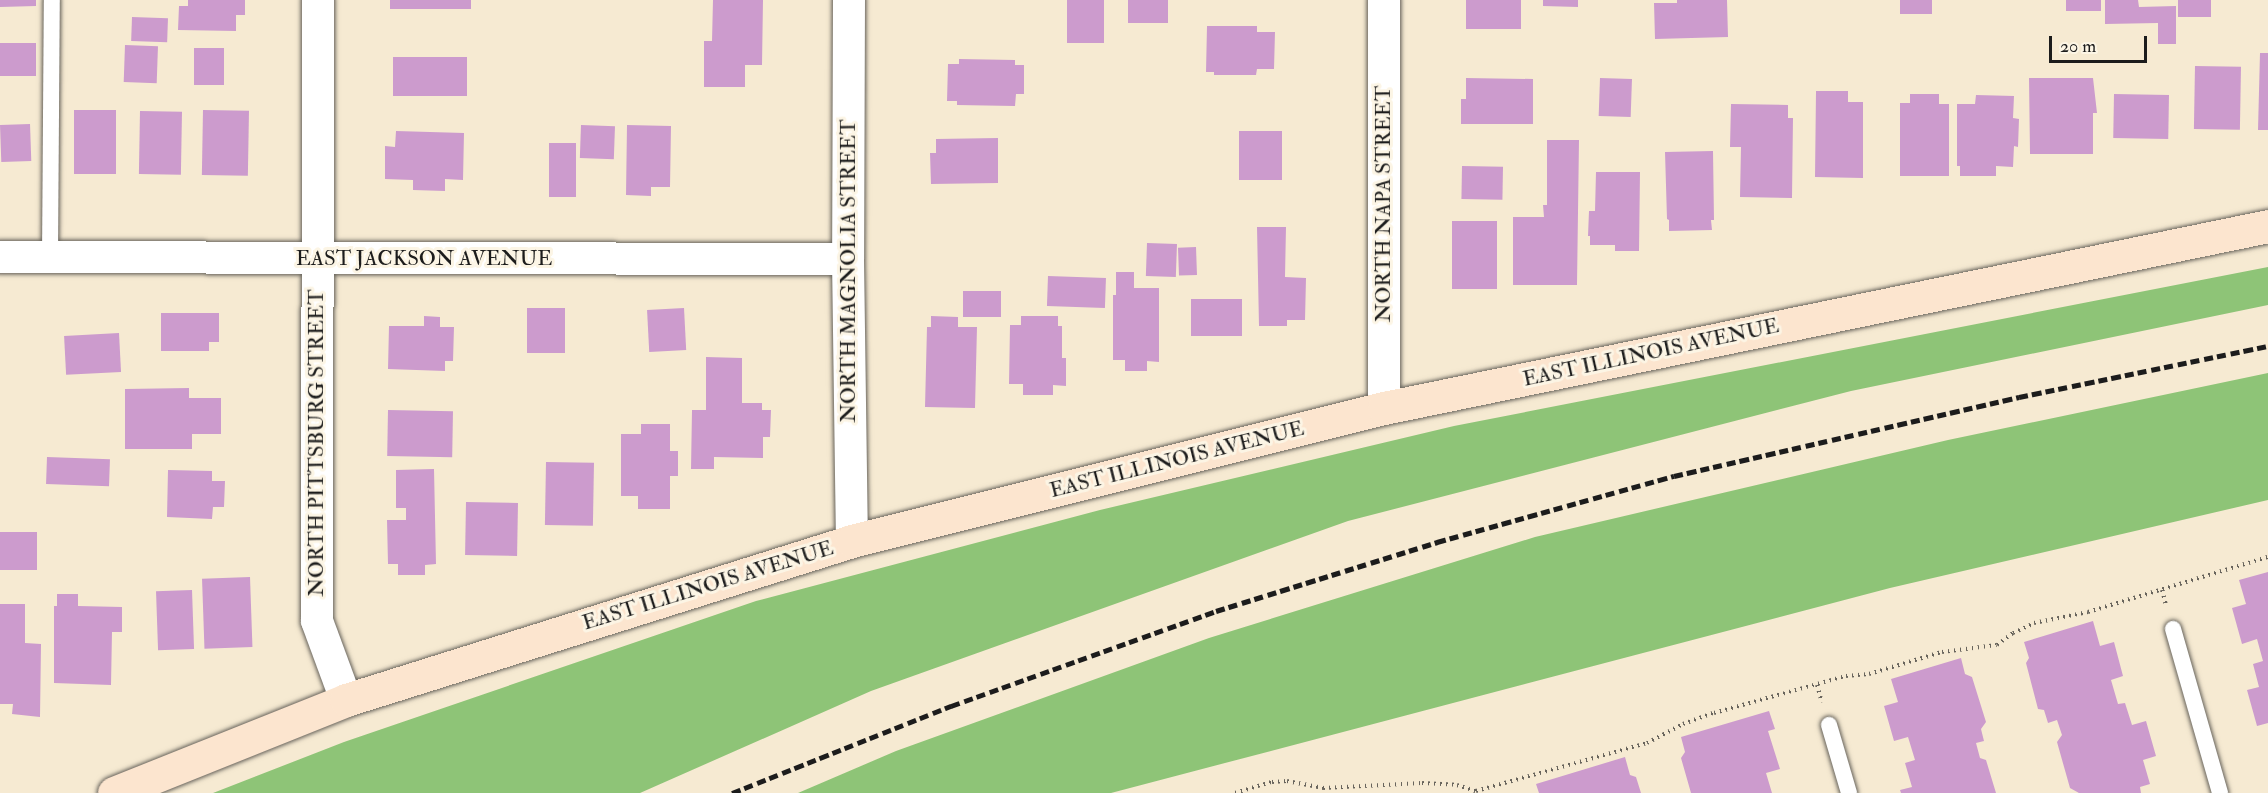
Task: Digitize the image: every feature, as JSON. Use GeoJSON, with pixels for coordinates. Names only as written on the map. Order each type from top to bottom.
{"type":"FeatureCollection","features":[{"type":"Feature","properties":{"kind":"main road","name":"EAST ILLINOIS AVENUE"},"geometry":{"type":"LineString","coordinates":[[114,793],[346,700],[852,541],[1384,408],[2268,226]]}},
{"type":"Feature","properties":{"kind":"street","name":"NORTH PITTSBURG STREET"},"geometry":{"type":"LineString","coordinates":[[318,0],[317,621],[346,700]]}},
{"type":"Feature","properties":{"kind":"street","name":"NORTH MAGNOLIA STREET"},"geometry":{"type":"LineString","coordinates":[[849,0],[848,259],[852,541]]}},
{"type":"Feature","properties":{"kind":"street","name":"NORTH NAPA STREET"},"geometry":{"type":"LineString","coordinates":[[1384,0],[1384,408]]}},
{"type":"Feature","properties":{"kind":"street","name":"EAST JACKSON AVENUE"},"geometry":{"type":"LineString","coordinates":[[0,257],[848,259]]}},
{"type":"Feature","properties":{"kind":"lane"},"geometry":{"type":"LineString","coordinates":[[50,258],[52,0]]}},
{"type":"Feature","properties":{"kind":"lane"},"geometry":{"type":"LineString","coordinates":[[2173,629],[2220,793]]}},
{"type":"Feature","properties":{"kind":"lane"},"geometry":{"type":"LineString","coordinates":[[1829,725],[1849,793]]}},
{"type":"Feature","properties":{"kind":"path"},"geometry":{"type":"LineString","coordinates":[[1471,793],[1647,743],[1683,724],[1714,713],[1846,676],[1869,674],[1942,652],[1997,645],[2013,633],[2034,623],[2088,612],[2268,557]]}},
{"type":"Feature","properties":{"kind":"path"},"geometry":{"type":"LineString","coordinates":[[1235,793],[1272,782],[1287,781],[1323,788],[1369,784],[1457,785],[1477,792]]}},
{"type":"Feature","properties":{"kind":"green space"},"geometry":{"type":"Polygon","coordinates":[[[2268,267],[2268,305],[1851,391],[1348,521],[871,691],[640,793],[213,793],[344,742],[756,601],[1100,510],[1454,426],[2268,267]]]}},
{"type":"Feature","properties":{"kind":"green space"},"geometry":{"type":"Polygon","coordinates":[[[2268,373],[2268,500],[1890,588],[1111,793],[798,793],[896,751],[1209,638],[1535,537],[1948,440],[2268,373]]]}},
{"type":"Feature","properties":{"kind":"building"},"geometry":{"type":"Polygon","coordinates":[[[0,0],[36,0],[36,6],[0,7],[0,0]]]}},
{"type":"Feature","properties":{"kind":"building"},"geometry":{"type":"Polygon","coordinates":[[[188,0],[245,0],[245,15],[236,15],[236,31],[178,30],[179,6],[188,6],[188,0]]]}},
{"type":"Feature","properties":{"kind":"building"},"geometry":{"type":"Polygon","coordinates":[[[390,0],[471,0],[471,9],[390,9],[390,0]]]}},
{"type":"Feature","properties":{"kind":"building"},"geometry":{"type":"Polygon","coordinates":[[[713,0],[763,0],[762,65],[745,65],[745,87],[704,87],[704,41],[712,41],[713,0]]]}},
{"type":"Feature","properties":{"kind":"building"},"geometry":{"type":"Polygon","coordinates":[[[1067,0],[1104,0],[1104,43],[1067,43],[1067,0]]]}},
{"type":"Feature","properties":{"kind":"building"},"geometry":{"type":"Polygon","coordinates":[[[1128,0],[1168,0],[1168,23],[1128,23],[1128,0]]]}},
{"type":"Feature","properties":{"kind":"building"},"geometry":{"type":"Polygon","coordinates":[[[1466,0],[1521,0],[1521,29],[1466,29],[1466,0]]]}},
{"type":"Feature","properties":{"kind":"building"},"geometry":{"type":"Polygon","coordinates":[[[1543,0],[1578,0],[1578,7],[1543,6],[1543,0]]]}},
{"type":"Feature","properties":{"kind":"building"},"geometry":{"type":"Polygon","coordinates":[[[1677,0],[1727,0],[1728,37],[1655,39],[1654,3],[1677,3],[1677,0]]]}},
{"type":"Feature","properties":{"kind":"building"},"geometry":{"type":"Polygon","coordinates":[[[1900,0],[1932,0],[1932,14],[1900,14],[1900,0]]]}},
{"type":"Feature","properties":{"kind":"building"},"geometry":{"type":"Polygon","coordinates":[[[2066,0],[2101,0],[2101,11],[2066,11],[2066,0]]]}},
{"type":"Feature","properties":{"kind":"building"},"geometry":{"type":"Polygon","coordinates":[[[2105,0],[2138,0],[2139,7],[2176,6],[2176,44],[2158,44],[2158,23],[2105,24],[2105,0]]]}},
{"type":"Feature","properties":{"kind":"building"},"geometry":{"type":"Polygon","coordinates":[[[2178,0],[2211,0],[2211,17],[2178,17],[2178,0]]]}},
{"type":"Feature","properties":{"kind":"building"},"geometry":{"type":"Polygon","coordinates":[[[132,17],[168,18],[167,42],[131,41],[132,17]]]}},
{"type":"Feature","properties":{"kind":"building"},"geometry":{"type":"Polygon","coordinates":[[[1207,26],[1257,26],[1257,32],[1275,32],[1274,69],[1257,69],[1256,75],[1214,75],[1214,72],[1206,72],[1207,26]]]}},
{"type":"Feature","properties":{"kind":"building"},"geometry":{"type":"Polygon","coordinates":[[[0,43],[36,43],[36,76],[0,76],[0,43]]]}},
{"type":"Feature","properties":{"kind":"building"},"geometry":{"type":"Polygon","coordinates":[[[125,45],[158,46],[157,83],[124,82],[125,45]]]}},
{"type":"Feature","properties":{"kind":"building"},"geometry":{"type":"Polygon","coordinates":[[[194,48],[224,48],[224,85],[194,85],[194,48]]]}},
{"type":"Feature","properties":{"kind":"building"},"geometry":{"type":"Polygon","coordinates":[[[2260,53],[2268,53],[2268,130],[2258,130],[2260,53]]]}},
{"type":"Feature","properties":{"kind":"building"},"geometry":{"type":"Polygon","coordinates":[[[393,57],[467,57],[467,96],[393,96],[393,57]]]}},
{"type":"Feature","properties":{"kind":"building"},"geometry":{"type":"Polygon","coordinates":[[[959,59],[1015,60],[1015,65],[1024,65],[1024,94],[1016,94],[1015,106],[957,105],[957,101],[947,101],[948,64],[959,64],[959,59]]]}},
{"type":"Feature","properties":{"kind":"building"},"geometry":{"type":"Polygon","coordinates":[[[2195,66],[2241,67],[2240,130],[2194,129],[2195,66]]]}},
{"type":"Feature","properties":{"kind":"building"},"geometry":{"type":"Polygon","coordinates":[[[1466,78],[1533,79],[1533,124],[1461,124],[1461,99],[1466,99],[1466,78]]]}},
{"type":"Feature","properties":{"kind":"building"},"geometry":{"type":"Polygon","coordinates":[[[1600,78],[1632,79],[1631,117],[1599,116],[1600,78]]]}},
{"type":"Feature","properties":{"kind":"building"},"geometry":{"type":"Polygon","coordinates":[[[2029,78],[2093,78],[2097,113],[2093,113],[2093,154],[2030,154],[2029,78]]]}},
{"type":"Feature","properties":{"kind":"building"},"geometry":{"type":"Polygon","coordinates":[[[1816,91],[1848,91],[1848,102],[1863,102],[1863,178],[1815,177],[1816,91]]]}},
{"type":"Feature","properties":{"kind":"building"},"geometry":{"type":"Polygon","coordinates":[[[1910,94],[1939,94],[1939,104],[1949,104],[1949,176],[1900,176],[1900,103],[1910,103],[1910,94]]]}},
{"type":"Feature","properties":{"kind":"building"},"geometry":{"type":"Polygon","coordinates":[[[2114,94],[2169,95],[2168,139],[2113,138],[2114,94]]]}},
{"type":"Feature","properties":{"kind":"building"},"geometry":{"type":"Polygon","coordinates":[[[1976,95],[2014,96],[2013,118],[2019,119],[2018,147],[2014,146],[2013,167],[1996,166],[1996,176],[1960,176],[1960,166],[1957,166],[1957,104],[1975,104],[1976,95]]]}},
{"type":"Feature","properties":{"kind":"building"},"geometry":{"type":"Polygon","coordinates":[[[1731,104],[1788,105],[1788,118],[1793,118],[1792,198],[1740,197],[1741,147],[1730,147],[1731,104]]]}},
{"type":"Feature","properties":{"kind":"building"},"geometry":{"type":"Polygon","coordinates":[[[74,110],[116,110],[116,174],[74,174],[74,110]]]}},
{"type":"Feature","properties":{"kind":"building"},"geometry":{"type":"Polygon","coordinates":[[[203,110],[249,111],[248,176],[202,175],[203,110]]]}},
{"type":"Feature","properties":{"kind":"building"},"geometry":{"type":"Polygon","coordinates":[[[140,111],[182,112],[181,175],[139,174],[140,111]]]}},
{"type":"Feature","properties":{"kind":"building"},"geometry":{"type":"Polygon","coordinates":[[[30,124],[31,161],[1,162],[0,125],[30,124]]]}},
{"type":"Feature","properties":{"kind":"building"},"geometry":{"type":"Polygon","coordinates":[[[581,125],[615,126],[614,159],[580,158],[581,125]]]}},
{"type":"Feature","properties":{"kind":"building"},"geometry":{"type":"Polygon","coordinates":[[[627,125],[671,126],[670,187],[651,187],[651,196],[626,195],[627,125]]]}},
{"type":"Feature","properties":{"kind":"building"},"geometry":{"type":"Polygon","coordinates":[[[396,131],[464,133],[463,180],[445,179],[445,191],[413,190],[413,180],[385,179],[385,146],[395,147],[396,131]]]}},
{"type":"Feature","properties":{"kind":"building"},"geometry":{"type":"Polygon","coordinates":[[[1239,131],[1282,131],[1282,180],[1239,180],[1239,131]]]}},
{"type":"Feature","properties":{"kind":"building"},"geometry":{"type":"Polygon","coordinates":[[[998,138],[998,183],[931,184],[930,153],[936,153],[936,139],[998,138]]]}},
{"type":"Feature","properties":{"kind":"building"},"geometry":{"type":"Polygon","coordinates":[[[1547,140],[1579,140],[1577,285],[1513,285],[1513,217],[1544,217],[1543,205],[1547,205],[1547,140]]]}},
{"type":"Feature","properties":{"kind":"building"},"geometry":{"type":"Polygon","coordinates":[[[549,143],[576,143],[576,197],[549,197],[549,143]]]}},
{"type":"Feature","properties":{"kind":"building"},"geometry":{"type":"Polygon","coordinates":[[[1713,151],[1714,220],[1711,220],[1712,230],[1669,231],[1665,152],[1713,151]]]}},
{"type":"Feature","properties":{"kind":"building"},"geometry":{"type":"Polygon","coordinates":[[[1462,166],[1503,167],[1502,200],[1461,199],[1462,166]]]}},
{"type":"Feature","properties":{"kind":"building"},"geometry":{"type":"Polygon","coordinates":[[[1596,172],[1640,172],[1639,251],[1615,251],[1615,245],[1590,245],[1589,211],[1595,211],[1596,172]]]}},
{"type":"Feature","properties":{"kind":"building"},"geometry":{"type":"Polygon","coordinates":[[[1452,221],[1497,221],[1497,289],[1452,289],[1452,221]]]}},
{"type":"Feature","properties":{"kind":"building"},"geometry":{"type":"Polygon","coordinates":[[[1257,227],[1286,227],[1285,277],[1306,278],[1305,320],[1287,320],[1287,326],[1259,326],[1257,227]]]}},
{"type":"Feature","properties":{"kind":"building"},"geometry":{"type":"Polygon","coordinates":[[[1147,243],[1177,244],[1176,277],[1146,276],[1147,243]]]}},
{"type":"Feature","properties":{"kind":"building"},"geometry":{"type":"Polygon","coordinates":[[[1196,247],[1197,275],[1179,276],[1178,248],[1196,247]]]}},
{"type":"Feature","properties":{"kind":"building"},"geometry":{"type":"Polygon","coordinates":[[[1116,272],[1134,272],[1134,288],[1159,288],[1159,362],[1147,361],[1147,371],[1125,371],[1125,360],[1113,360],[1113,295],[1116,295],[1116,272]]]}},
{"type":"Feature","properties":{"kind":"building"},"geometry":{"type":"Polygon","coordinates":[[[1048,276],[1106,278],[1105,308],[1047,306],[1048,276]]]}},
{"type":"Feature","properties":{"kind":"building"},"geometry":{"type":"Polygon","coordinates":[[[963,291],[1001,291],[1001,317],[963,317],[963,291]]]}},
{"type":"Feature","properties":{"kind":"building"},"geometry":{"type":"Polygon","coordinates":[[[1191,299],[1242,299],[1242,336],[1191,336],[1191,299]]]}},
{"type":"Feature","properties":{"kind":"building"},"geometry":{"type":"Polygon","coordinates":[[[527,308],[565,308],[565,353],[527,353],[527,308]]]}},
{"type":"Feature","properties":{"kind":"building"},"geometry":{"type":"Polygon","coordinates":[[[684,308],[686,350],[649,352],[647,310],[684,308]]]}},
{"type":"Feature","properties":{"kind":"building"},"geometry":{"type":"Polygon","coordinates":[[[161,313],[219,313],[219,342],[209,342],[209,351],[161,351],[161,313]]]}},
{"type":"Feature","properties":{"kind":"building"},"geometry":{"type":"Polygon","coordinates":[[[424,316],[440,317],[440,327],[454,327],[453,361],[445,361],[445,371],[388,369],[389,326],[424,326],[424,316]]]}},
{"type":"Feature","properties":{"kind":"building"},"geometry":{"type":"Polygon","coordinates":[[[931,316],[958,317],[958,327],[977,327],[975,408],[925,407],[927,327],[931,327],[931,316]]]}},
{"type":"Feature","properties":{"kind":"building"},"geometry":{"type":"Polygon","coordinates":[[[1021,316],[1058,316],[1058,326],[1062,326],[1062,358],[1066,358],[1066,386],[1053,385],[1053,395],[1023,395],[1023,384],[1009,384],[1010,325],[1021,325],[1021,316]]]}},
{"type":"Feature","properties":{"kind":"building"},"geometry":{"type":"Polygon","coordinates":[[[119,333],[121,372],[66,375],[64,336],[119,333]]]}},
{"type":"Feature","properties":{"kind":"building"},"geometry":{"type":"Polygon","coordinates":[[[706,357],[742,358],[742,403],[762,403],[762,410],[771,410],[770,437],[763,437],[763,458],[714,457],[714,469],[691,469],[692,410],[706,410],[706,357]]]}},
{"type":"Feature","properties":{"kind":"building"},"geometry":{"type":"Polygon","coordinates":[[[189,388],[189,398],[221,398],[221,434],[192,434],[192,449],[125,449],[125,389],[189,388]]]}},
{"type":"Feature","properties":{"kind":"building"},"geometry":{"type":"Polygon","coordinates":[[[388,410],[453,411],[452,457],[387,456],[388,410]]]}},
{"type":"Feature","properties":{"kind":"building"},"geometry":{"type":"Polygon","coordinates":[[[641,424],[670,424],[670,451],[678,451],[678,476],[670,476],[670,509],[638,509],[638,496],[621,496],[621,434],[641,434],[641,424]]]}},
{"type":"Feature","properties":{"kind":"building"},"geometry":{"type":"Polygon","coordinates":[[[47,457],[110,459],[109,486],[46,484],[47,457]]]}},
{"type":"Feature","properties":{"kind":"building"},"geometry":{"type":"Polygon","coordinates":[[[546,462],[594,463],[593,526],[545,525],[546,462]]]}},
{"type":"Feature","properties":{"kind":"building"},"geometry":{"type":"Polygon","coordinates":[[[434,469],[436,564],[425,565],[425,575],[398,575],[398,564],[388,564],[387,520],[406,520],[406,508],[396,508],[396,470],[434,469]]]}},
{"type":"Feature","properties":{"kind":"building"},"geometry":{"type":"Polygon","coordinates":[[[168,470],[212,471],[212,481],[225,481],[224,507],[213,507],[212,519],[167,517],[168,470]]]}},
{"type":"Feature","properties":{"kind":"building"},"geometry":{"type":"Polygon","coordinates":[[[466,502],[518,503],[517,556],[465,555],[466,502]]]}},
{"type":"Feature","properties":{"kind":"building"},"geometry":{"type":"Polygon","coordinates":[[[0,532],[37,532],[37,570],[0,570],[0,532]]]}},
{"type":"Feature","properties":{"kind":"building"},"geometry":{"type":"Polygon","coordinates":[[[2268,572],[2268,723],[2257,726],[2247,690],[2259,687],[2253,664],[2263,661],[2257,639],[2242,644],[2232,608],[2246,604],[2239,580],[2268,572]]]}},
{"type":"Feature","properties":{"kind":"building"},"geometry":{"type":"Polygon","coordinates":[[[250,577],[252,647],[204,649],[202,579],[250,577]]]}},
{"type":"Feature","properties":{"kind":"building"},"geometry":{"type":"Polygon","coordinates":[[[192,590],[194,649],[158,650],[156,591],[192,590]]]}},
{"type":"Feature","properties":{"kind":"building"},"geometry":{"type":"Polygon","coordinates":[[[57,594],[78,594],[78,606],[122,607],[122,632],[112,632],[111,685],[54,683],[54,606],[57,606],[57,594]]]}},
{"type":"Feature","properties":{"kind":"building"},"geometry":{"type":"Polygon","coordinates":[[[0,604],[25,604],[25,643],[41,644],[40,717],[12,714],[13,704],[0,704],[0,604]]]}},
{"type":"Feature","properties":{"kind":"building"},"geometry":{"type":"Polygon","coordinates":[[[2093,621],[2100,646],[2114,642],[2123,676],[2111,680],[2118,704],[2125,703],[2132,725],[2146,721],[2156,756],[2143,760],[2150,784],[2140,787],[2141,793],[2079,793],[2070,788],[2057,742],[2062,735],[2057,720],[2048,723],[2044,710],[2038,709],[2026,663],[2029,658],[2024,642],[2093,621]]]}},
{"type":"Feature","properties":{"kind":"building"},"geometry":{"type":"Polygon","coordinates":[[[1961,658],[1965,674],[1972,677],[1986,722],[1981,729],[1984,741],[1976,743],[1980,758],[1986,760],[1996,793],[1901,793],[1900,790],[1912,787],[1905,763],[1915,760],[1908,737],[1894,741],[1884,706],[1898,702],[1891,679],[1961,658]]]}},
{"type":"Feature","properties":{"kind":"building"},"geometry":{"type":"Polygon","coordinates":[[[1769,711],[1775,729],[1768,731],[1780,769],[1766,773],[1772,793],[1691,793],[1681,758],[1685,752],[1681,737],[1769,711]]]}},
{"type":"Feature","properties":{"kind":"building"},"geometry":{"type":"Polygon","coordinates":[[[1625,757],[1630,775],[1636,777],[1641,793],[1539,793],[1536,784],[1625,757]]]}},
{"type":"Feature","properties":{"kind":"railway"},"geometry":{"type":"LineString","coordinates":[[732,793],[951,706],[1216,611],[1437,542],[1674,476],[2019,397],[2268,346]]}}]}
